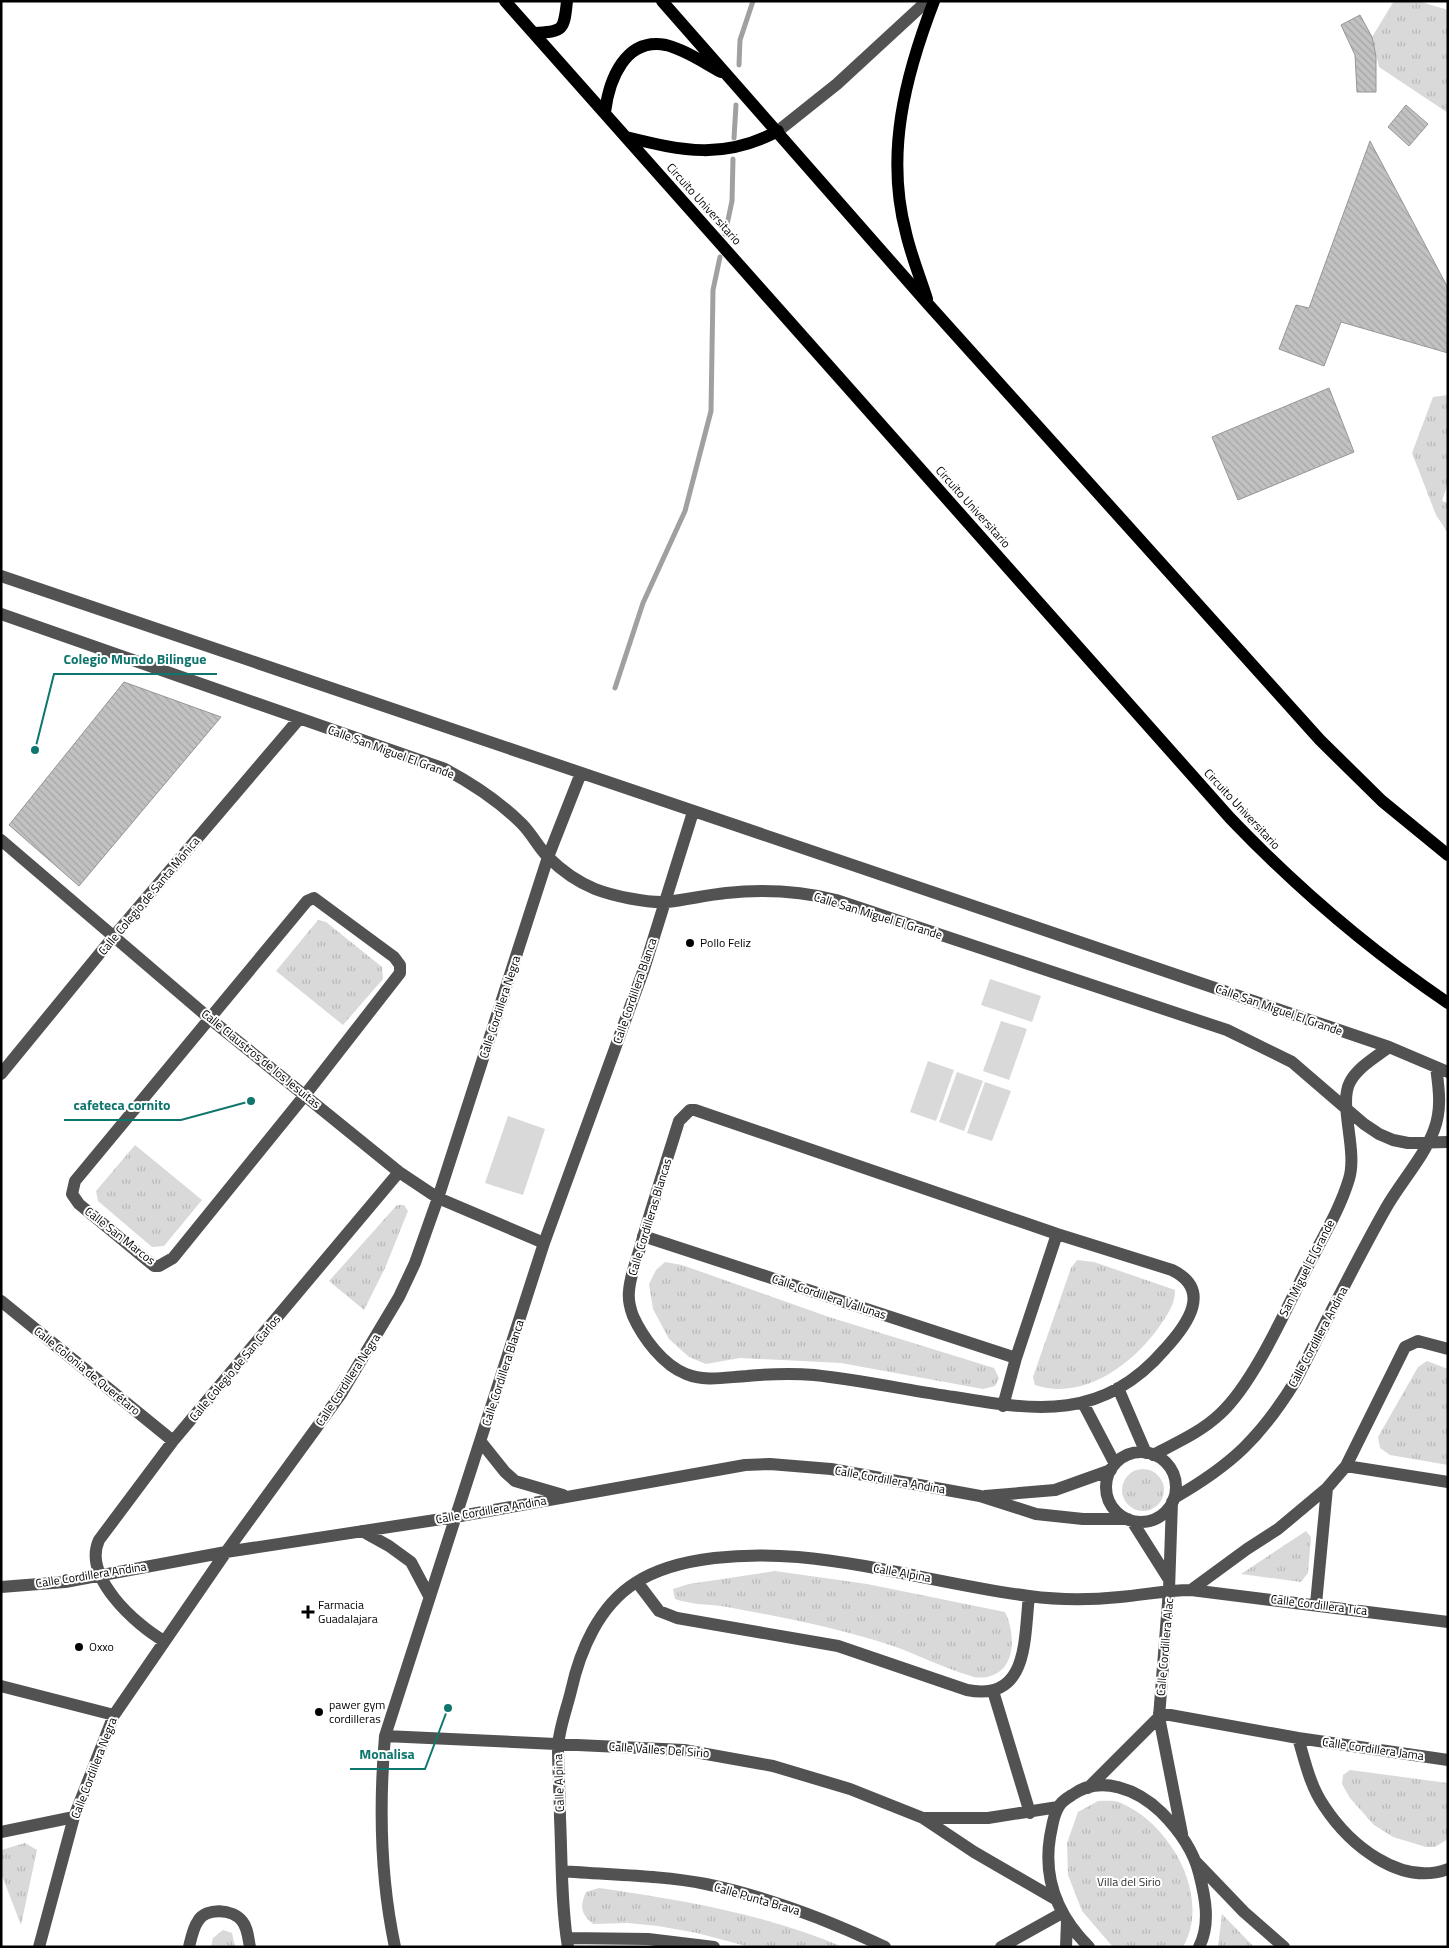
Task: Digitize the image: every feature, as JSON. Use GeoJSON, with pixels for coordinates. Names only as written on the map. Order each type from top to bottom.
{"type":"FeatureCollection","features":[{"type":"Feature","properties":{"kind":"main road","name":"Circuito Universitario"},"geometry":{"type":"LineString","coordinates":[[505,1],[1236,824],[1286,875],[1358,938],[1448,1003]]}},
{"type":"Feature","properties":{"kind":"main road"},"geometry":{"type":"LineString","coordinates":[[534,33],[553,32],[561,29],[565,22],[567,1]]}},
{"type":"Feature","properties":{"kind":"main road"},"geometry":{"type":"LineString","coordinates":[[662,1],[928,304],[1320,740],[1382,801],[1448,855]]}},
{"type":"Feature","properties":{"kind":"main road"},"geometry":{"type":"LineString","coordinates":[[928,304],[906,233],[899,194],[897,156],[899,123],[906,86],[918,43],[934,1]]}},
{"type":"Feature","properties":{"kind":"main road"},"geometry":{"type":"LineString","coordinates":[[605,112],[609,88],[622,62],[631,53],[642,47],[654,44],[680,50],[730,77]]}},
{"type":"Feature","properties":{"kind":"main road"},"geometry":{"type":"LineString","coordinates":[[626,137],[669,147],[715,150],[745,146],[778,131]]}},
{"type":"Feature","properties":{"kind":"street"},"geometry":{"type":"LineString","coordinates":[[778,131],[837,84],[928,1]]}},
{"type":"Feature","properties":{"kind":"street","name":"Calle San Miguel El Grande"},"geometry":{"type":"LineString","coordinates":[[1,576],[1390,1047],[1442,1070]]}},
{"type":"Feature","properties":{"kind":"street","name":"Calle San Miguel El Grande"},"geometry":{"type":"LineString","coordinates":[[1,614],[445,769],[474,785],[523,825],[548,857],[570,875],[595,889],[625,897],[664,902],[727,893],[760,891],[796,892],[836,900],[1227,1030],[1292,1062],[1364,1124],[1393,1140],[1427,1144],[1448,1142]]}},
{"type":"Feature","properties":{"kind":"street","name":"Calle Colegio de Santa Mónica"},"geometry":{"type":"LineString","coordinates":[[1,1074],[114,936],[299,719]]}},
{"type":"Feature","properties":{"kind":"street","name":"Calle Cordillera Negra"},"geometry":{"type":"LineString","coordinates":[[39,1947],[74,1817],[114,1715],[226,1552],[341,1394],[383,1327],[414,1262],[438,1198],[548,857],[581,773]]}},
{"type":"Feature","properties":{"kind":"street","name":"Calle Cordillera Blanca"},"geometry":{"type":"LineString","coordinates":[[394,1947],[382,1850],[381,1787],[386,1736],[544,1242],[644,969],[693,812]]}},
{"type":"Feature","properties":{"kind":"street","name":"Calle Claustros de los Jesuitas"},"geometry":{"type":"LineString","coordinates":[[1,840],[209,1018],[399,1172],[438,1198],[544,1242]]}},
{"type":"Feature","properties":{"kind":"street","name":"Calle San Marcos"},"geometry":{"type":"LineString","coordinates":[[310,899],[318,900],[394,957],[400,964],[400,973],[305,1095],[173,1258],[159,1266],[154,1266],[79,1204],[72,1194],[72,1188],[81,1170],[209,1018],[310,899]]}},
{"type":"Feature","properties":{"kind":"street","name":"San Miguel El Grande"},"geometry":{"type":"LineString","coordinates":[[1149,1454],[1193,1434],[1214,1419],[1236,1395],[1254,1367],[1330,1223],[1349,1180],[1353,1164],[1347,1108],[1347,1091],[1350,1082],[1363,1067],[1390,1047]]}},
{"type":"Feature","properties":{"kind":"street"},"geometry":{"type":"LineString","coordinates":[[1427,1144],[1434,1130],[1440,1105],[1442,1070]]}},
{"type":"Feature","properties":{"kind":"street","name":"Calle Cordilleras Blancas"},"geometry":{"type":"LineString","coordinates":[[695,1110],[1057,1234],[1172,1270],[1181,1275],[1191,1286],[1194,1296],[1193,1305],[1186,1322],[1162,1353],[1118,1388],[1083,1403],[1048,1409],[1003,1406],[812,1375],[773,1374],[708,1379],[685,1374],[667,1362],[641,1332],[631,1308],[629,1288],[643,1236],[679,1121],[686,1112],[695,1110]]}},
{"type":"Feature","properties":{"kind":"street","name":"Calle Cordillera Andina"},"geometry":{"type":"LineString","coordinates":[[1173,1500],[1223,1468],[1260,1432],[1282,1404],[1388,1205],[1427,1144]]}},
{"type":"Feature","properties":{"kind":"street","name":"Calle Colegio de San Carlos"},"geometry":{"type":"LineString","coordinates":[[100,1576],[96,1556],[99,1540],[173,1441],[399,1172]]}},
{"type":"Feature","properties":{"kind":"street"},"geometry":{"type":"LineString","coordinates":[[1003,1406],[1016,1358],[1057,1234]]}},
{"type":"Feature","properties":{"kind":"street","name":"Calle Cordillera Vallunas"},"geometry":{"type":"LineString","coordinates":[[643,1236],[1016,1358]]}},
{"type":"Feature","properties":{"kind":"street","name":"Calle Colonia de Querétaro"},"geometry":{"type":"LineString","coordinates":[[1,1301],[173,1441]]}},
{"type":"Feature","properties":{"kind":"street"},"geometry":{"type":"LineString","coordinates":[[1191,1590],[1278,1529],[1327,1488],[1346,1466],[1405,1347],[1418,1341],[1448,1349]]}},
{"type":"Feature","properties":{"kind":"street"},"geometry":{"type":"LineString","coordinates":[[1118,1388],[1149,1454]]}},
{"type":"Feature","properties":{"kind":"street"},"geometry":{"type":"LineString","coordinates":[[1083,1403],[1113,1467]]}},
{"type":"Feature","properties":{"kind":"street"},"geometry":{"type":"LineString","coordinates":[[481,1442],[505,1472],[515,1480],[568,1496]]}},
{"type":"Feature","properties":{"kind":"street"},"geometry":{"type":"LineString","coordinates":[[1149,1454],[1165,1462],[1174,1475],[1173,1500],[1167,1510],[1151,1520],[1130,1520],[1119,1514],[1108,1499],[1106,1489],[1113,1467],[1129,1455],[1149,1454]]}},
{"type":"Feature","properties":{"kind":"street","name":"Calle Cordillera Andina"},"geometry":{"type":"LineString","coordinates":[[1,1587],[65,1582],[226,1552],[455,1517],[708,1471],[770,1464],[831,1469],[980,1496],[1036,1514],[1083,1519],[1130,1520]]}},
{"type":"Feature","properties":{"kind":"street"},"geometry":{"type":"LineString","coordinates":[[1346,1466],[1448,1482]]}},
{"type":"Feature","properties":{"kind":"street","name":"Calle Cordillera Andina"},"geometry":{"type":"LineString","coordinates":[[980,1496],[1055,1490],[1113,1467]]}},
{"type":"Feature","properties":{"kind":"street"},"geometry":{"type":"LineString","coordinates":[[1316,1604],[1327,1488]]}},
{"type":"Feature","properties":{"kind":"street","name":"Calle Cordillera Alac"},"geometry":{"type":"LineString","coordinates":[[1173,1500],[1159,1715],[1183,1839]]}},
{"type":"Feature","properties":{"kind":"street"},"geometry":{"type":"LineString","coordinates":[[1130,1520],[1169,1584]]}},
{"type":"Feature","properties":{"kind":"street"},"geometry":{"type":"LineString","coordinates":[[362,1531],[389,1546],[411,1562],[430,1596]]}},
{"type":"Feature","properties":{"kind":"street","name":"Calle Alpina"},"geometry":{"type":"LineString","coordinates":[[567,1942],[562,1871],[558,1744],[573,1680],[584,1648],[595,1626],[610,1606],[637,1582],[657,1572],[684,1563],[760,1555],[799,1557],[860,1566],[1029,1596],[1081,1599],[1118,1597],[1169,1584]]}},
{"type":"Feature","properties":{"kind":"street"},"geometry":{"type":"LineString","coordinates":[[100,1576],[127,1613],[144,1630],[164,1641]]}},
{"type":"Feature","properties":{"kind":"street"},"geometry":{"type":"LineString","coordinates":[[637,1582],[659,1611],[677,1618],[838,1646],[967,1690],[981,1693],[993,1691],[1006,1685],[1017,1672],[1021,1660],[1029,1596]]}},
{"type":"Feature","properties":{"kind":"street","name":"Calle Cordillera Tica"},"geometry":{"type":"LineString","coordinates":[[1169,1584],[1191,1590],[1316,1604],[1448,1622]]}},
{"type":"Feature","properties":{"kind":"street"},"geometry":{"type":"LineString","coordinates":[[1,1686],[114,1715]]}},
{"type":"Feature","properties":{"kind":"street"},"geometry":{"type":"LineString","coordinates":[[993,1691],[1030,1813]]}},
{"type":"Feature","properties":{"kind":"street"},"geometry":{"type":"LineString","coordinates":[[1088,1788],[1159,1715]]}},
{"type":"Feature","properties":{"kind":"street","name":"Calle Cordillera Jama"},"geometry":{"type":"LineString","coordinates":[[1159,1715],[1448,1760]]}},
{"type":"Feature","properties":{"kind":"street","name":"Calle Valles Del Sirio"},"geometry":{"type":"LineString","coordinates":[[386,1736],[684,1750],[764,1764],[841,1786],[923,1818],[974,1852],[1057,1900]]}},
{"type":"Feature","properties":{"kind":"street"},"geometry":{"type":"LineString","coordinates":[[1298,1738],[1315,1791],[1323,1806],[1348,1836],[1377,1858],[1396,1867],[1427,1875],[1448,1869]]}},
{"type":"Feature","properties":{"kind":"street"},"geometry":{"type":"LineString","coordinates":[[1089,1947],[1065,1917],[1057,1900],[1047,1868],[1048,1848],[1058,1807],[1075,1792],[1105,1786],[1124,1788],[1148,1800],[1173,1824],[1196,1861],[1244,1912],[1284,1947]]}},
{"type":"Feature","properties":{"kind":"street","name":"Calle Valles Del Sirio"},"geometry":{"type":"LineString","coordinates":[[923,1818],[988,1818],[1030,1813],[1058,1807]]}},
{"type":"Feature","properties":{"kind":"street"},"geometry":{"type":"LineString","coordinates":[[1,1832],[74,1817]]}},
{"type":"Feature","properties":{"kind":"street"},"geometry":{"type":"LineString","coordinates":[[1196,1861],[1205,1898],[1206,1923],[1199,1947]]}},
{"type":"Feature","properties":{"kind":"street","name":"Calle Punta Brava"},"geometry":{"type":"LineString","coordinates":[[562,1871],[704,1884],[750,1895],[800,1911],[885,1947]]}},
{"type":"Feature","properties":{"kind":"street"},"geometry":{"type":"LineString","coordinates":[[189,1947],[198,1920],[209,1912],[217,1911],[232,1913],[243,1922],[250,1947]]}},
{"type":"Feature","properties":{"kind":"street"},"geometry":{"type":"LineString","coordinates":[[1001,1947],[1065,1917]]}},
{"type":"Feature","properties":{"kind":"street"},"geometry":{"type":"LineString","coordinates":[[1065,1917],[1066,1947]]}},
{"type":"Feature","properties":{"kind":"street"},"geometry":{"type":"LineString","coordinates":[[567,1942],[648,1939],[714,1947]]}},
{"type":"Feature","properties":{"kind":"green space"},"geometry":{"type":"Polygon","coordinates":[[[1394,1],[1418,1],[1448,10],[1448,113],[1379,67],[1372,37],[1394,1]]]}},
{"type":"Feature","properties":{"kind":"green space"},"geometry":{"type":"Polygon","coordinates":[[[1448,395],[1448,483],[1442,501],[1448,503],[1448,533],[1436,515],[1412,453],[1433,397],[1448,395]]]}},
{"type":"Feature","properties":{"kind":"green space"},"geometry":{"type":"Polygon","coordinates":[[[318,920],[326,922],[382,967],[383,979],[343,1025],[276,971],[318,920]]]}},
{"type":"Feature","properties":{"kind":"green space"},"geometry":{"type":"Polygon","coordinates":[[[990,979],[1041,996],[1032,1022],[981,1005],[990,979]]]}},
{"type":"Feature","properties":{"kind":"green space"},"geometry":{"type":"Polygon","coordinates":[[[1001,1021],[1027,1029],[1009,1080],[983,1071],[1001,1021]]]}},
{"type":"Feature","properties":{"kind":"green space"},"geometry":{"type":"Polygon","coordinates":[[[928,1061],[954,1070],[936,1121],[910,1112],[928,1061]]]}},
{"type":"Feature","properties":{"kind":"green space"},"geometry":{"type":"Polygon","coordinates":[[[957,1072],[983,1081],[964,1131],[939,1122],[957,1072]]]}},
{"type":"Feature","properties":{"kind":"green space"},"geometry":{"type":"Polygon","coordinates":[[[985,1082],[1011,1091],[992,1141],[967,1133],[985,1082]]]}},
{"type":"Feature","properties":{"kind":"green space"},"geometry":{"type":"Polygon","coordinates":[[[508,1116],[545,1129],[523,1195],[485,1183],[508,1116]]]}},
{"type":"Feature","properties":{"kind":"green space"},"geometry":{"type":"Polygon","coordinates":[[[135,1145],[202,1200],[164,1246],[152,1247],[98,1201],[96,1191],[135,1145]]]}},
{"type":"Feature","properties":{"kind":"green space"},"geometry":{"type":"Polygon","coordinates":[[[397,1205],[404,1205],[408,1211],[385,1268],[364,1310],[329,1281],[397,1205]]]}},
{"type":"Feature","properties":{"kind":"green space"},"geometry":{"type":"Polygon","coordinates":[[[1077,1260],[1094,1262],[1175,1290],[1172,1305],[1162,1323],[1148,1341],[1121,1366],[1105,1376],[1088,1384],[1071,1388],[1053,1389],[1035,1385],[1033,1377],[1071,1268],[1077,1260]]]}},
{"type":"Feature","properties":{"kind":"green space"},"geometry":{"type":"Polygon","coordinates":[[[665,1262],[682,1265],[829,1317],[994,1368],[999,1378],[995,1386],[983,1389],[841,1363],[740,1358],[706,1364],[689,1357],[669,1339],[653,1309],[649,1284],[656,1270],[665,1262]]]}},
{"type":"Feature","properties":{"kind":"green space"},"geometry":{"type":"Polygon","coordinates":[[[1427,1361],[1448,1369],[1448,1465],[1390,1455],[1380,1448],[1378,1437],[1418,1367],[1427,1361]]]}},
{"type":"Feature","properties":{"kind":"green space"},"geometry":{"type":"Polygon","coordinates":[[[1147,1469],[1155,1472],[1161,1478],[1164,1490],[1161,1502],[1155,1508],[1139,1511],[1131,1508],[1125,1502],[1122,1486],[1125,1478],[1131,1472],[1147,1469]]]}},
{"type":"Feature","properties":{"kind":"green space"},"geometry":{"type":"Polygon","coordinates":[[[1306,1531],[1311,1537],[1308,1573],[1301,1582],[1241,1574],[1306,1531]]]}},
{"type":"Feature","properties":{"kind":"green space"},"geometry":{"type":"Polygon","coordinates":[[[775,1571],[867,1584],[1005,1612],[1011,1629],[1012,1639],[1009,1658],[999,1672],[988,1677],[975,1677],[890,1645],[850,1633],[727,1607],[675,1599],[673,1589],[689,1584],[775,1571]]]}},
{"type":"Feature","properties":{"kind":"green space"},"geometry":{"type":"Polygon","coordinates":[[[1350,1770],[1448,1783],[1448,1839],[1435,1847],[1426,1847],[1393,1837],[1374,1825],[1350,1798],[1342,1784],[1343,1775],[1350,1770]]]}},
{"type":"Feature","properties":{"kind":"green space","name":"Villa del Sirio"},"geometry":{"type":"Polygon","coordinates":[[[1098,1801],[1119,1802],[1139,1813],[1170,1844],[1181,1864],[1189,1885],[1192,1906],[1191,1927],[1183,1947],[1113,1947],[1082,1911],[1068,1875],[1067,1843],[1078,1812],[1098,1801]]]}},
{"type":"Feature","properties":{"kind":"green space"},"geometry":{"type":"Polygon","coordinates":[[[25,1843],[37,1850],[21,1925],[1,1873],[1,1850],[25,1843]]]}},
{"type":"Feature","properties":{"kind":"green space"},"geometry":{"type":"Polygon","coordinates":[[[599,1888],[692,1903],[754,1917],[814,1935],[843,1947],[750,1947],[697,1933],[658,1926],[628,1923],[593,1924],[583,1913],[582,1905],[586,1892],[599,1888]]]}},
{"type":"Feature","properties":{"kind":"green space"},"geometry":{"type":"Polygon","coordinates":[[[1222,1914],[1254,1947],[1218,1947],[1222,1914]]]}},
{"type":"Feature","properties":{"kind":"green space"},"geometry":{"type":"Polygon","coordinates":[[[223,1930],[232,1933],[235,1947],[211,1947],[213,1938],[223,1930]]]}},
{"type":"Feature","properties":{"kind":"building"},"geometry":{"type":"Polygon","coordinates":[[[1360,15],[1372,37],[1376,56],[1376,92],[1357,92],[1355,55],[1341,25],[1360,15]]]}},
{"type":"Feature","properties":{"kind":"building"},"geometry":{"type":"Polygon","coordinates":[[[1406,105],[1428,124],[1409,146],[1388,127],[1406,105]]]}},
{"type":"Feature","properties":{"kind":"building"},"geometry":{"type":"Polygon","coordinates":[[[1370,141],[1448,288],[1448,353],[1341,322],[1324,366],[1279,349],[1296,305],[1309,308],[1370,141]]]}},
{"type":"Feature","properties":{"kind":"building"},"geometry":{"type":"Polygon","coordinates":[[[1329,388],[1354,452],[1238,500],[1212,437],[1329,388]]]}},
{"type":"Feature","properties":{"kind":"building"},"geometry":{"type":"Polygon","coordinates":[[[124,682],[221,717],[79,886],[9,825],[124,682]]]}},
{"type":"Feature","properties":{"kind":"waterway"},"geometry":{"type":"LineString","coordinates":[[739,65],[740,40],[753,1]]}},
{"type":"Feature","properties":{"kind":"waterway"},"geometry":{"type":"LineString","coordinates":[[734,138],[736,105]]}},
{"type":"Feature","properties":{"kind":"waterway"},"geometry":{"type":"LineString","coordinates":[[725,234],[732,201],[733,159]]}},
{"type":"Feature","properties":{"kind":"waterway"},"geometry":{"type":"LineString","coordinates":[[615,688],[643,603],[685,511],[711,411],[713,290],[720,257]]}},
{"type":"Feature","properties":{"kind":"place","name":"Colegio Mundo Bilingue"},"geometry":{"type":"Point","coordinates":[35,750]}},
{"type":"Feature","properties":{"kind":"place","name":"Pollo Feliz"},"geometry":{"type":"Point","coordinates":[690,943]}},
{"type":"Feature","properties":{"kind":"place","name":"cafeteca cornito"},"geometry":{"type":"Point","coordinates":[251,1101]}},
{"type":"Feature","properties":{"kind":"place","name":"Farmacia Guadalajara"},"geometry":{"type":"Point","coordinates":[308,1612]}},
{"type":"Feature","properties":{"kind":"place","name":"Oxxo"},"geometry":{"type":"Point","coordinates":[79,1647]}},
{"type":"Feature","properties":{"kind":"place","name":"Monalisa"},"geometry":{"type":"Point","coordinates":[448,1708]}},
{"type":"Feature","properties":{"kind":"place","name":"pawer gym cordilleras"},"geometry":{"type":"Point","coordinates":[319,1712]}}]}
